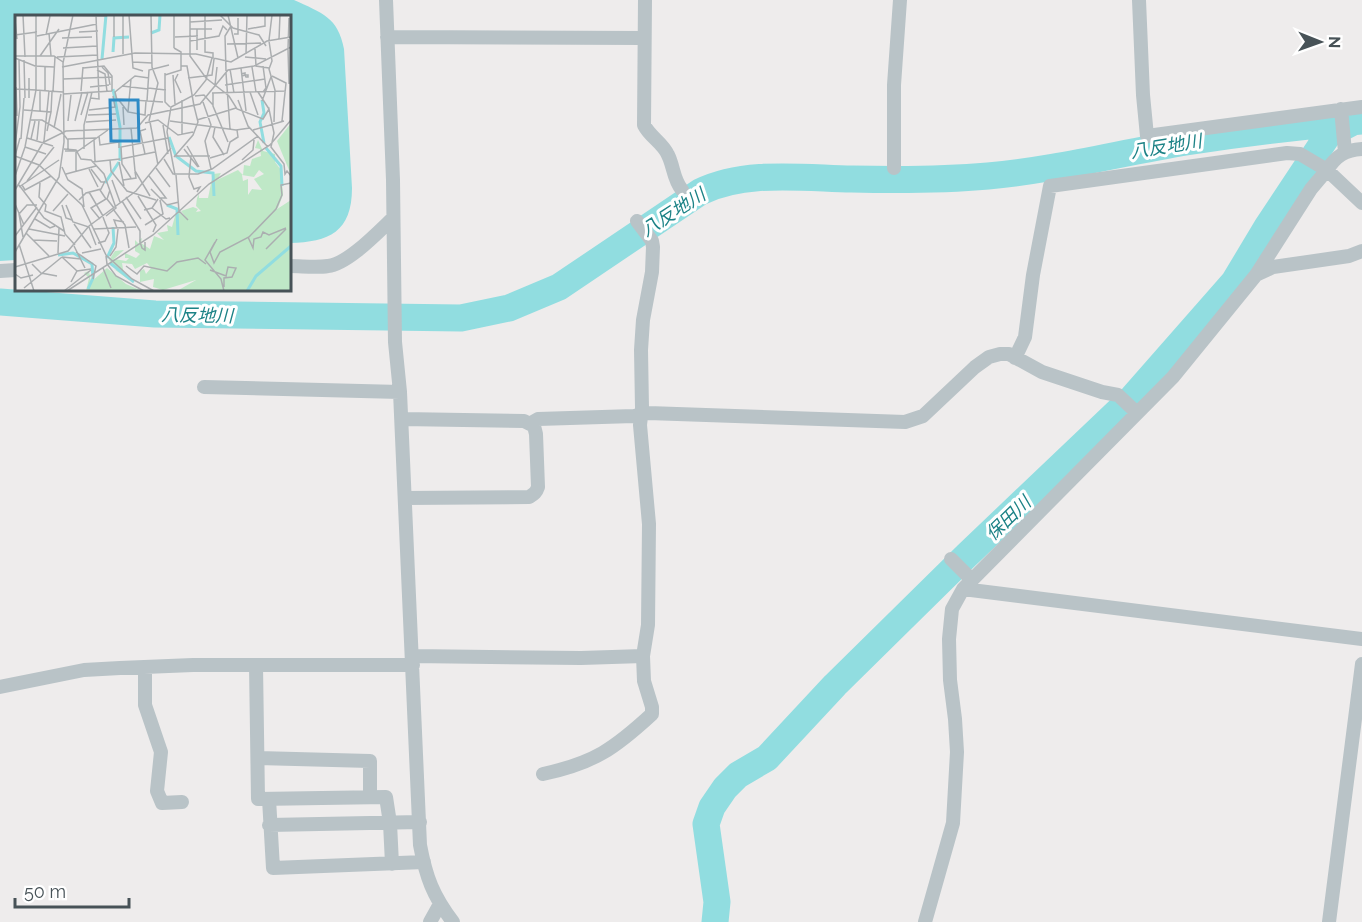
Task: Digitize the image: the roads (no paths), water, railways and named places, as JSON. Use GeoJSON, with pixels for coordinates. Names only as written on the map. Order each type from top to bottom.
{"type":"FeatureCollection","features":[{"type":"Feature","properties":{"kind":"street"},"geometry":{"type":"LineString","coordinates":[[386,0],[395,333],[402,419],[420,822],[424,862],[432,891],[453,922]]}},
{"type":"Feature","properties":{"kind":"street"},"geometry":{"type":"LineString","coordinates":[[645,0],[644,125],[649,134],[663,146],[668,154],[674,177],[682,190]]}},
{"type":"Feature","properties":{"kind":"street"},"geometry":{"type":"LineString","coordinates":[[894,168],[894,84],[900,0]]}},
{"type":"Feature","properties":{"kind":"street"},"geometry":{"type":"LineString","coordinates":[[1139,0],[1147,136],[1342,112],[1362,107]]}},
{"type":"Feature","properties":{"kind":"street"},"geometry":{"type":"LineString","coordinates":[[387,37],[644,38]]}},
{"type":"Feature","properties":{"kind":"street"},"geometry":{"type":"LineString","coordinates":[[1342,112],[1345,152]]}},
{"type":"Feature","properties":{"kind":"street"},"geometry":{"type":"LineString","coordinates":[[925,922],[952,823],[957,752],[950,680],[949,639],[952,609],[960,571],[1130,407],[1173,377],[1256,275],[1311,189],[1335,158],[1345,152],[1362,149]]}},
{"type":"Feature","properties":{"kind":"street"},"geometry":{"type":"LineString","coordinates":[[1015,358],[1025,337],[1033,275],[1050,186],[1287,153],[1300,154],[1327,170],[1362,203]]}},
{"type":"Feature","properties":{"kind":"street"},"geometry":{"type":"LineString","coordinates":[[291,266],[335,265],[393,218]]}},
{"type":"Feature","properties":{"kind":"street"},"geometry":{"type":"LineString","coordinates":[[543,774],[571,768],[596,757],[620,743],[652,714],[644,681],[643,656],[648,625],[649,524],[640,425],[642,340],[652,272],[652,241],[639,222]]}},
{"type":"Feature","properties":{"kind":"street"},"geometry":{"type":"LineString","coordinates":[[1256,275],[1273,267],[1349,256],[1362,251]]}},
{"type":"Feature","properties":{"kind":"street"},"geometry":{"type":"LineString","coordinates":[[0,271],[15,270]]}},
{"type":"Feature","properties":{"kind":"street"},"geometry":{"type":"LineString","coordinates":[[402,419],[531,423],[538,419],[642,414],[905,422],[922,416],[975,367],[989,357],[1000,354],[1009,354],[1042,372],[1092,389],[1118,394],[1130,407]]}},
{"type":"Feature","properties":{"kind":"street"},"geometry":{"type":"LineString","coordinates":[[204,387],[400,392]]}},
{"type":"Feature","properties":{"kind":"street"},"geometry":{"type":"LineString","coordinates":[[405,498],[529,497],[533,495],[537,487],[536,434],[531,423]]}},
{"type":"Feature","properties":{"kind":"street"},"geometry":{"type":"LineString","coordinates":[[960,571],[1362,639]]}},
{"type":"Feature","properties":{"kind":"street"},"geometry":{"type":"LineString","coordinates":[[0,687],[84,670],[145,667],[643,656]]}},
{"type":"Feature","properties":{"kind":"street"},"geometry":{"type":"LineString","coordinates":[[1329,922],[1362,664]]}},
{"type":"Feature","properties":{"kind":"street"},"geometry":{"type":"LineString","coordinates":[[256,665],[258,799],[386,797],[392,864]]}},
{"type":"Feature","properties":{"kind":"street"},"geometry":{"type":"LineString","coordinates":[[145,667],[143,690],[145,705],[161,752],[157,791],[162,803],[182,802]]}},
{"type":"Feature","properties":{"kind":"street"},"geometry":{"type":"LineString","coordinates":[[258,758],[370,761],[370,797]]}},
{"type":"Feature","properties":{"kind":"street"},"geometry":{"type":"LineString","coordinates":[[269,799],[273,868],[424,862]]}},
{"type":"Feature","properties":{"kind":"street"},"geometry":{"type":"LineString","coordinates":[[269,825],[420,822]]}},
{"type":"Feature","properties":{"kind":"street"},"geometry":{"type":"LineString","coordinates":[[430,922],[440,904]]}},
{"type":"Feature","properties":{"kind":"water"},"geometry":{"type":"Polygon","coordinates":[[[0,0],[294,0],[327,17],[338,30],[344,49],[351,203],[348,215],[336,232],[316,240],[291,243],[291,15],[15,15],[15,260],[0,261],[0,0]]]}},
{"type":"Feature","properties":{"kind":"waterway","name":"八反地川"},"geometry":{"type":"LineString","coordinates":[[0,302],[155,314],[461,318],[509,308],[559,287],[700,192],[717,185],[774,177],[903,180],[988,176],[1063,166],[1208,139],[1362,121]]}},
{"type":"Feature","properties":{"kind":"waterway","name":"保田川"},"geometry":{"type":"LineString","coordinates":[[715,922],[717,902],[706,824],[712,807],[725,788],[738,775],[767,758],[835,685],[1133,397],[1234,282],[1267,227],[1328,135],[1351,123]]}}]}
